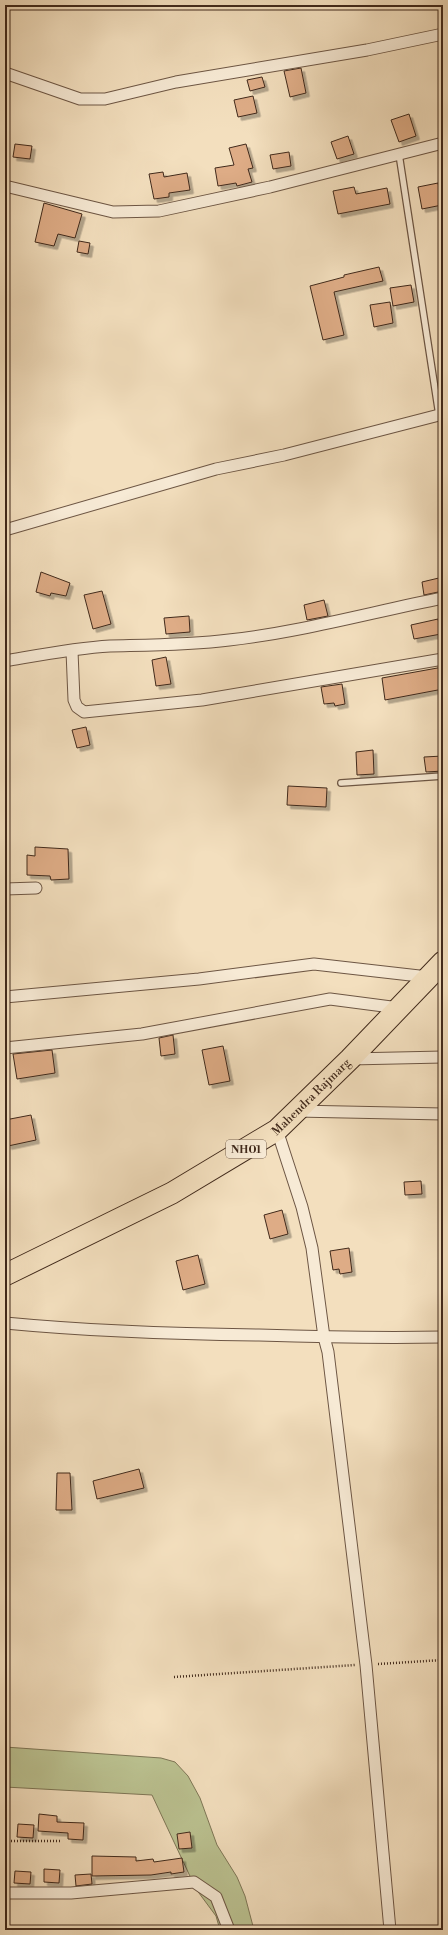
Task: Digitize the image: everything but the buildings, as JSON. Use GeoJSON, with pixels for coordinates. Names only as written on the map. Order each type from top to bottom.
{"type":"FeatureCollection","features":[{"type":"Feature","properties":{"kind":"highway","name":"Mahendra Rajmarg"},"geometry":{"type":"LineString","coordinates":[[5,1275],[172,1193],[277,1130],[350,1059],[443,962]]}},
{"type":"Feature","properties":{"kind":"street"},"geometry":{"type":"LineString","coordinates":[[5,73],[80,99],[105,99],[176,82],[367,50],[443,34]]}},
{"type":"Feature","properties":{"kind":"street"},"geometry":{"type":"LineString","coordinates":[[5,186],[113,212],[159,211],[270,187],[443,143]]}},
{"type":"Feature","properties":{"kind":"street"},"geometry":{"type":"LineString","coordinates":[[5,530],[216,469],[284,455],[441,415]]}},
{"type":"Feature","properties":{"kind":"street"},"geometry":{"type":"LineString","coordinates":[[5,661],[109,646],[165,646],[229,640],[342,620],[380,610],[443,598]]}},
{"type":"Feature","properties":{"kind":"street"},"geometry":{"type":"LineString","coordinates":[[72,651],[74,700],[77,707],[84,712],[202,700],[443,659]]}},
{"type":"Feature","properties":{"kind":"street"},"geometry":{"type":"LineString","coordinates":[[5,889],[36,888]]}},
{"type":"Feature","properties":{"kind":"street"},"geometry":{"type":"LineString","coordinates":[[5,997],[199,979],[314,964],[428,977]]}},
{"type":"Feature","properties":{"kind":"street"},"geometry":{"type":"LineString","coordinates":[[5,1048],[142,1034],[330,999],[399,1008]]}},
{"type":"Feature","properties":{"kind":"street"},"geometry":{"type":"LineString","coordinates":[[350,1059],[443,1057]]}},
{"type":"Feature","properties":{"kind":"street"},"geometry":{"type":"LineString","coordinates":[[296,1112],[443,1114]]}},
{"type":"Feature","properties":{"kind":"street"},"geometry":{"type":"LineString","coordinates":[[277,1130],[302,1207],[312,1248],[324,1337],[328,1352],[366,1665],[390,1930]]}},
{"type":"Feature","properties":{"kind":"street"},"geometry":{"type":"LineString","coordinates":[[5,1323],[72,1330],[324,1337],[443,1337]]}},
{"type":"Feature","properties":{"kind":"street"},"geometry":{"type":"LineString","coordinates":[[5,1893],[71,1893],[194,1882],[216,1897],[229,1930]]}},
{"type":"Feature","properties":{"kind":"lane"},"geometry":{"type":"LineString","coordinates":[[399,153],[441,415]]}},
{"type":"Feature","properties":{"kind":"lane"},"geometry":{"type":"LineString","coordinates":[[341,783],[443,776]]}},
{"type":"Feature","properties":{"kind":"path"},"geometry":{"type":"LineString","coordinates":[[174,1677],[443,1660]]}},
{"type":"Feature","properties":{"kind":"path"},"geometry":{"type":"LineString","coordinates":[[5,1841],[62,1841]]}},
{"type":"Feature","properties":{"kind":"green space"},"geometry":{"type":"Polygon","coordinates":[[[5,1747],[161,1758],[175,1762],[188,1776],[200,1798],[217,1845],[237,1877],[245,1896],[254,1930],[220,1930],[216,1916],[196,1889],[152,1795],[5,1787],[5,1747]]]}}]}
